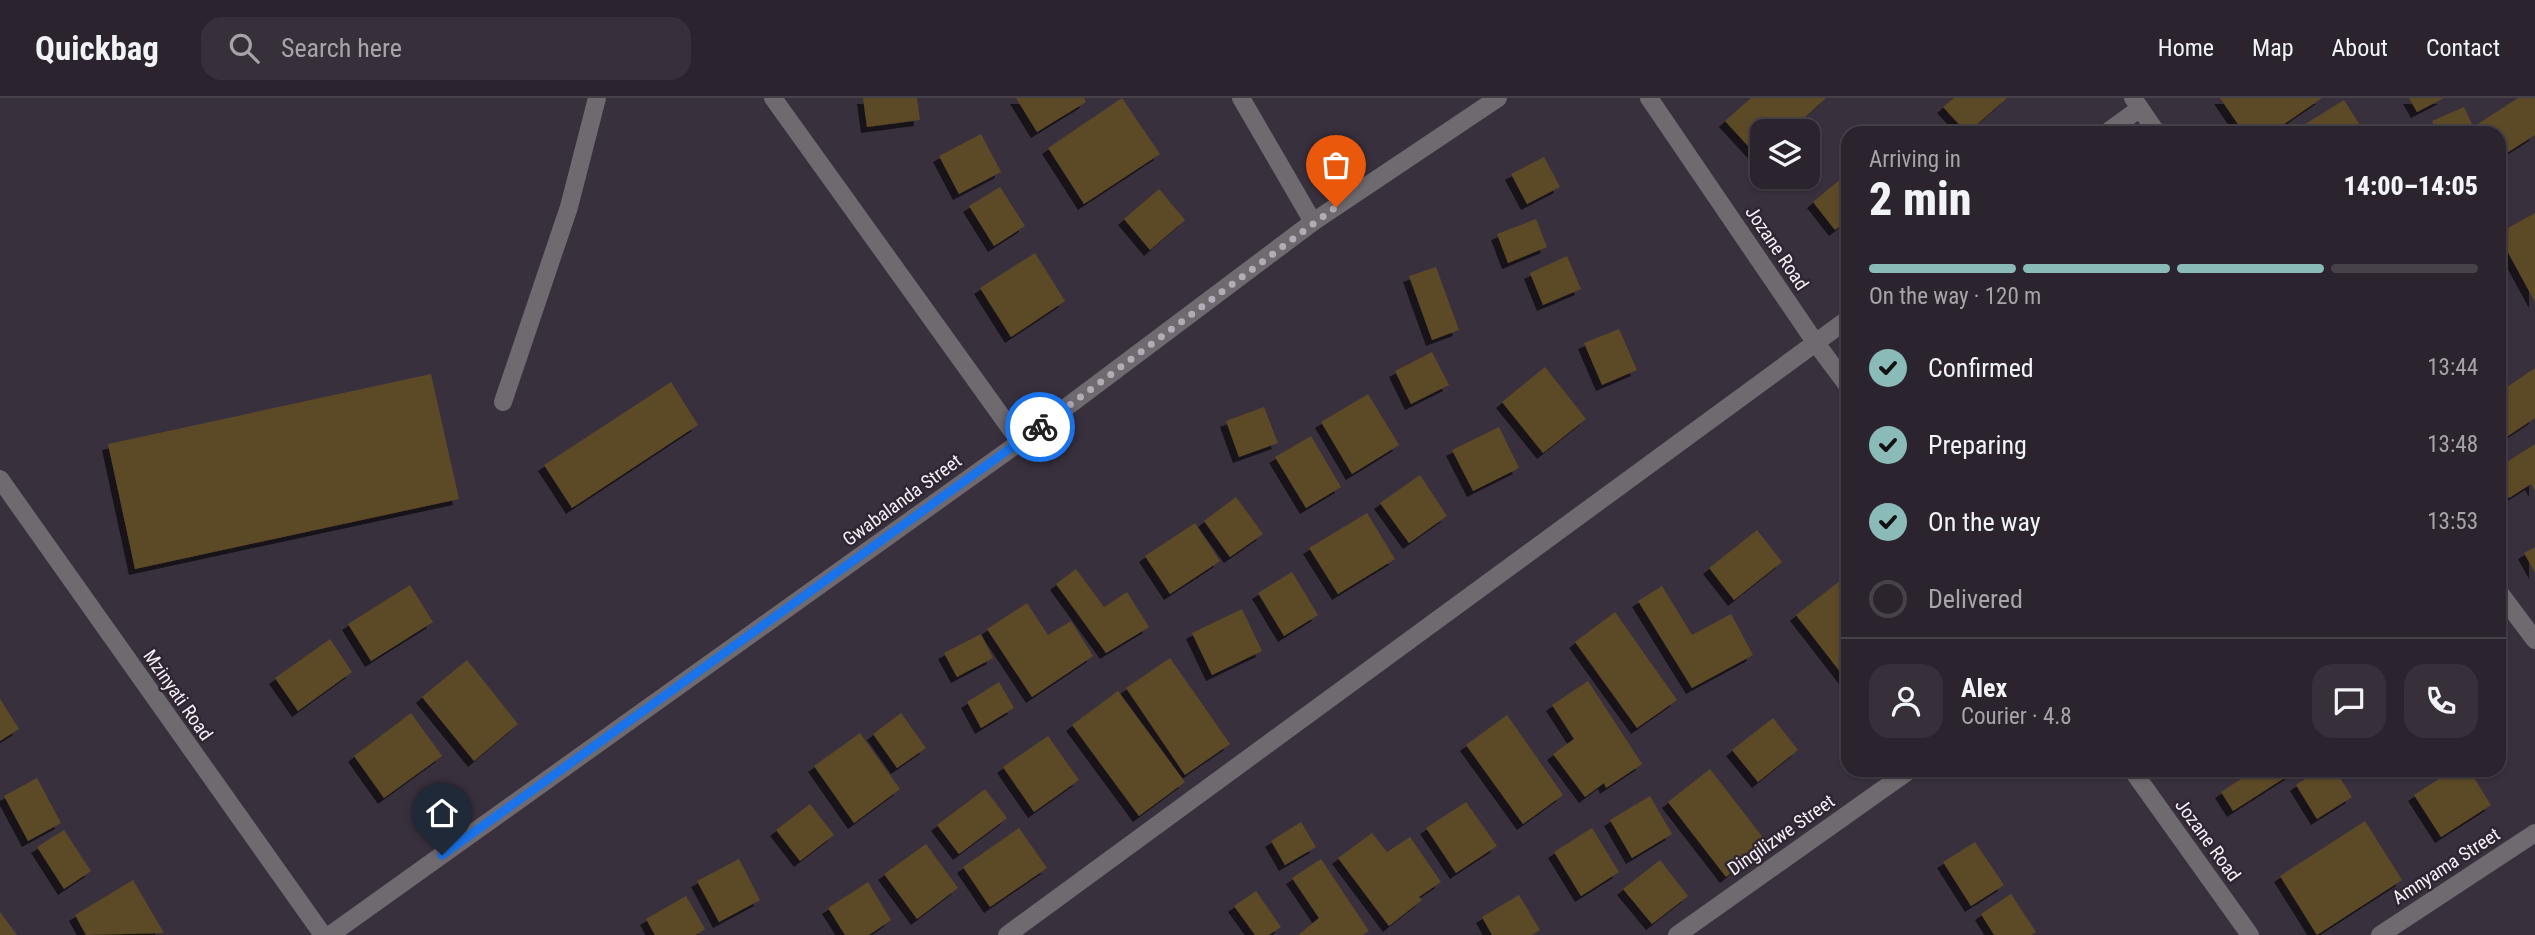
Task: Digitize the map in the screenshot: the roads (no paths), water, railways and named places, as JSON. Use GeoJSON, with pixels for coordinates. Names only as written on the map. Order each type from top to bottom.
{"type":"FeatureCollection","features":[{"type":"Feature","properties":{"kind":"street"},"geometry":{"type":"LineString","coordinates":[[503,402],[569,207],[597,98]]}},
{"type":"Feature","properties":{"kind":"street"},"geometry":{"type":"LineString","coordinates":[[773,98],[1020,442]]}},
{"type":"Feature","properties":{"kind":"street"},"geometry":{"type":"LineString","coordinates":[[1241,98],[1313,222]]}},
{"type":"Feature","properties":{"kind":"street","name":"Gwabalanda Street"},"geometry":{"type":"LineString","coordinates":[[330,935],[1020,442],[1313,222],[1498,98]]}},
{"type":"Feature","properties":{"kind":"street","name":"Jozane Road"},"geometry":{"type":"LineString","coordinates":[[1650,98],[1841,377]]}},
{"type":"Feature","properties":{"kind":"street"},"geometry":{"type":"LineString","coordinates":[[2113,126],[2136,104],[2152,126]]}},
{"type":"Feature","properties":{"kind":"street"},"geometry":{"type":"LineString","coordinates":[[1007,935],[1841,324]]}},
{"type":"Feature","properties":{"kind":"street","name":"Mzinyati Road"},"geometry":{"type":"LineString","coordinates":[[0,479],[323,935]]}},
{"type":"Feature","properties":{"kind":"street"},"geometry":{"type":"LineString","coordinates":[[2506,601],[2535,640]]}},
{"type":"Feature","properties":{"kind":"street","name":"Dingilizwe Street"},"geometry":{"type":"LineString","coordinates":[[1676,935],[1900,777]]}},
{"type":"Feature","properties":{"kind":"street","name":"Jozane Road"},"geometry":{"type":"LineString","coordinates":[[2137,777],[2250,935]]}},
{"type":"Feature","properties":{"kind":"street","name":"Amnyama Street"},"geometry":{"type":"LineString","coordinates":[[2380,935],[2535,833]]}}]}
